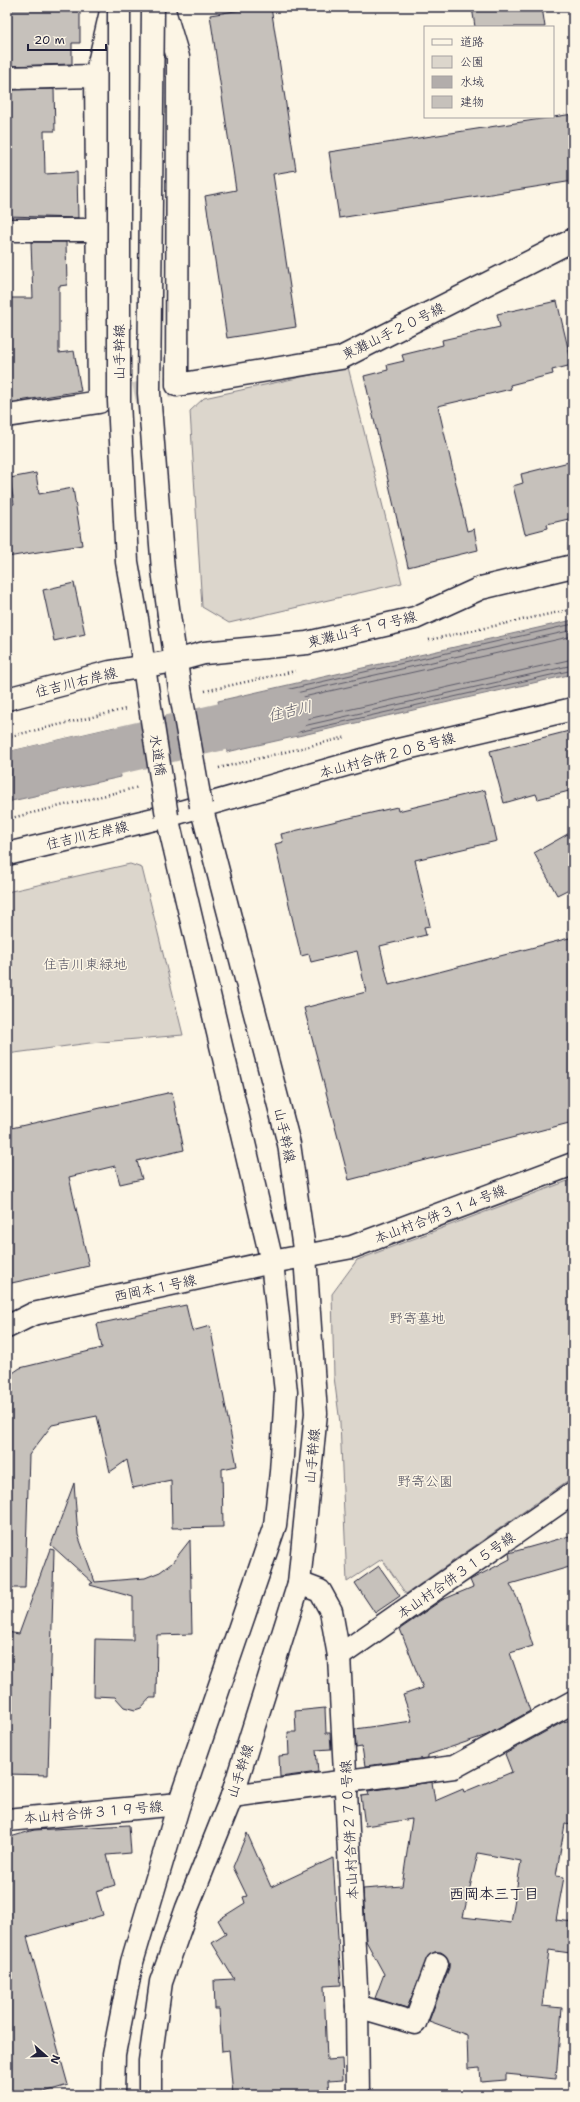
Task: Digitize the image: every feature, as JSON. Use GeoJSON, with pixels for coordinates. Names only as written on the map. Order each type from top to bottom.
{"type":"FeatureCollection","features":[{"type":"Feature","properties":{"kind":"street"},"geometry":{"type":"LineString","coordinates":[[7,416],[99,402],[96,76],[112,7]]}},
{"type":"Feature","properties":{"kind":"street","name":"山手幹線"},"geometry":{"type":"LineString","coordinates":[[119,7],[119,401],[127,562],[145,665],[140,701]]}},
{"type":"Feature","properties":{"kind":"street"},"geometry":{"type":"LineString","coordinates":[[153,7],[149,393],[163,570],[175,661],[201,806]]}},
{"type":"Feature","properties":{"kind":"street","name":"東灘山手２０号線"},"geometry":{"type":"LineString","coordinates":[[163,7],[178,57],[176,385],[341,358],[573,240]]}},
{"type":"Feature","properties":{"kind":"street"},"geometry":{"type":"LineString","coordinates":[[7,78],[96,76]]}},
{"type":"Feature","properties":{"kind":"street"},"geometry":{"type":"LineString","coordinates":[[7,230],[97,230]]}},
{"type":"Feature","properties":{"kind":"street","name":"東灘山手１９号線"},"geometry":{"type":"LineString","coordinates":[[145,665],[175,661],[204,653],[307,643],[415,618],[481,588],[573,566]]}},
{"type":"Feature","properties":{"kind":"street","name":"住吉川右岸線"},"geometry":{"type":"LineString","coordinates":[[7,699],[145,665]]}},
{"type":"Feature","properties":{"kind":"street","name":"水道橋"},"geometry":{"type":"LineString","coordinates":[[140,701],[167,816]]}},
{"type":"Feature","properties":{"kind":"street","name":"本山村合併２０８号線"},"geometry":{"type":"LineString","coordinates":[[167,816],[394,751],[573,709]]}},
{"type":"Feature","properties":{"kind":"street","name":"山手幹線"},"geometry":{"type":"LineString","coordinates":[[150,2095],[150,2061],[161,1982],[187,1908],[232,1796],[300,1583],[316,1412],[305,1256],[288,1144],[201,806]]}},
{"type":"Feature","properties":{"kind":"street","name":"山手幹線"},"geometry":{"type":"LineString","coordinates":[[113,2095],[114,2054],[132,1962],[179,1804],[274,1525],[282,1472],[286,1392],[272,1262],[167,816]]}},
{"type":"Feature","properties":{"kind":"street","name":"住吉川左岸線"},"geometry":{"type":"LineString","coordinates":[[7,854],[167,816]]}},
{"type":"Feature","properties":{"kind":"street","name":"本山村合併３１４号線"},"geometry":{"type":"LineString","coordinates":[[305,1256],[352,1247],[573,1164]]}},
{"type":"Feature","properties":{"kind":"street","name":"西岡本１号線"},"geometry":{"type":"LineString","coordinates":[[7,1326],[33,1314],[305,1256]]}},
{"type":"Feature","properties":{"kind":"street","name":"本山村合併３１５号線"},"geometry":{"type":"LineString","coordinates":[[339,1656],[573,1493]]}},
{"type":"Feature","properties":{"kind":"street","name":"本山村合併２７０号線"},"geometry":{"type":"LineString","coordinates":[[300,1583],[320,1592],[331,1611],[339,1656],[347,1782],[357,2006],[358,2095]]}},
{"type":"Feature","properties":{"kind":"street"},"geometry":{"type":"LineString","coordinates":[[232,1796],[454,1767],[573,1702]]}},
{"type":"Feature","properties":{"kind":"street","name":"本山村合併３１９号線"},"geometry":{"type":"LineString","coordinates":[[7,1820],[179,1804]]}},
{"type":"Feature","properties":{"kind":"street"},"geometry":{"type":"LineString","coordinates":[[357,2006],[415,2023],[437,1964]]}},
{"type":"Feature","properties":{"kind":"path"},"geometry":{"type":"LineString","coordinates":[[426,641],[573,609]]}},
{"type":"Feature","properties":{"kind":"path"},"geometry":{"type":"LineString","coordinates":[[202,692],[302,669]]}},
{"type":"Feature","properties":{"kind":"path"},"geometry":{"type":"LineString","coordinates":[[7,737],[140,701]]}},
{"type":"Feature","properties":{"kind":"path"},"geometry":{"type":"LineString","coordinates":[[211,770],[349,737]]}},
{"type":"Feature","properties":{"kind":"path"},"geometry":{"type":"LineString","coordinates":[[7,819],[142,786]]}},
{"type":"Feature","properties":{"kind":"green space"},"geometry":{"type":"Polygon","coordinates":[[[348,367],[402,583],[229,623],[202,607],[190,411],[204,398],[348,367]]]}},
{"type":"Feature","properties":{"kind":"green space","name":"住吉川東緑地"},"geometry":{"type":"Polygon","coordinates":[[[130,864],[142,868],[183,1035],[90,1043],[7,1054],[7,892],[130,864]]]}},
{"type":"Feature","properties":{"kind":"green space"},"geometry":{"type":"Polygon","coordinates":[[[573,1179],[573,1477],[406,1594],[382,1559],[347,1582],[340,1423],[334,1377],[332,1294],[357,1260],[573,1179]]]}},
{"type":"Feature","properties":{"kind":"water"},"geometry":{"type":"Polygon","coordinates":[[[573,620],[573,674],[227,752],[218,701],[573,620]]]}},
{"type":"Feature","properties":{"kind":"water"},"geometry":{"type":"Polygon","coordinates":[[[115,727],[121,777],[7,802],[7,752],[115,727]]]}},
{"type":"Feature","properties":{"kind":"building"},"geometry":{"type":"Polygon","coordinates":[[[7,7],[80,7],[80,43],[72,43],[72,64],[7,66],[7,7]]]}},
{"type":"Feature","properties":{"kind":"building"},"geometry":{"type":"Polygon","coordinates":[[[260,7],[271,7],[296,170],[273,174],[296,327],[227,338],[205,196],[236,190],[210,15],[260,7]]]}},
{"type":"Feature","properties":{"kind":"building"},"geometry":{"type":"Polygon","coordinates":[[[472,7],[542,7],[545,26],[475,26],[472,7]]]}},
{"type":"Feature","properties":{"kind":"building"},"geometry":{"type":"Polygon","coordinates":[[[54,89],[55,131],[44,131],[45,174],[77,172],[78,218],[7,216],[7,90],[54,89]]]}},
{"type":"Feature","properties":{"kind":"building"},"geometry":{"type":"Polygon","coordinates":[[[573,114],[573,181],[339,218],[329,152],[573,114]]]}},
{"type":"Feature","properties":{"kind":"building"},"geometry":{"type":"Polygon","coordinates":[[[31,242],[66,242],[67,285],[59,286],[59,353],[74,351],[81,391],[7,403],[7,298],[33,298],[31,242]]]}},
{"type":"Feature","properties":{"kind":"building"},"geometry":{"type":"Polygon","coordinates":[[[557,301],[572,365],[552,370],[553,374],[510,385],[511,389],[438,406],[467,531],[474,529],[478,550],[408,567],[364,376],[388,370],[387,365],[404,361],[402,355],[443,345],[442,340],[500,327],[497,314],[557,301]]]}},
{"type":"Feature","properties":{"kind":"building"},"geometry":{"type":"Polygon","coordinates":[[[573,461],[573,518],[547,524],[548,528],[525,534],[513,486],[523,483],[521,474],[573,461]]]}},
{"type":"Feature","properties":{"kind":"building"},"geometry":{"type":"Polygon","coordinates":[[[36,473],[39,494],[73,488],[82,545],[7,557],[7,505],[14,504],[10,478],[36,473]]]}},
{"type":"Feature","properties":{"kind":"building"},"geometry":{"type":"Polygon","coordinates":[[[74,583],[85,634],[54,641],[43,590],[74,583]]]}},
{"type":"Feature","properties":{"kind":"building"},"geometry":{"type":"Polygon","coordinates":[[[573,730],[573,790],[538,799],[536,794],[504,803],[490,751],[573,730]]]}},
{"type":"Feature","properties":{"kind":"building"},"geometry":{"type":"Polygon","coordinates":[[[485,790],[497,841],[415,860],[430,926],[424,927],[426,935],[380,946],[389,985],[573,937],[573,1122],[349,1180],[304,1008],[366,992],[357,951],[311,962],[309,954],[301,956],[275,844],[283,842],[281,834],[397,807],[398,811],[485,790]]]}},
{"type":"Feature","properties":{"kind":"building"},"geometry":{"type":"Polygon","coordinates":[[[573,831],[573,887],[557,895],[534,853],[573,831]]]}},
{"type":"Feature","properties":{"kind":"building"},"geometry":{"type":"Polygon","coordinates":[[[172,1092],[184,1150],[137,1161],[142,1179],[120,1184],[115,1166],[69,1177],[89,1266],[7,1284],[7,1129],[172,1092]]]}},
{"type":"Feature","properties":{"kind":"building"},"geometry":{"type":"Polygon","coordinates":[[[186,1305],[192,1331],[210,1326],[237,1466],[222,1469],[223,1527],[172,1528],[171,1480],[133,1488],[127,1460],[110,1472],[97,1416],[52,1425],[29,1455],[25,1588],[7,1588],[7,1377],[20,1368],[102,1348],[97,1324],[186,1305]]]}},
{"type":"Feature","properties":{"kind":"building"},"geometry":{"type":"Polygon","coordinates":[[[74,1483],[78,1535],[95,1582],[145,1578],[160,1572],[172,1563],[190,1540],[192,1634],[157,1635],[156,1698],[150,1698],[141,1708],[135,1710],[124,1707],[115,1697],[94,1696],[95,1639],[133,1640],[133,1597],[90,1585],[93,1583],[51,1545],[74,1483]]]}},
{"type":"Feature","properties":{"kind":"building"},"geometry":{"type":"Polygon","coordinates":[[[573,1535],[573,1566],[510,1584],[519,1602],[533,1646],[510,1653],[530,1711],[487,1735],[428,1755],[428,1758],[365,1766],[362,1747],[356,1748],[355,1729],[412,1721],[403,1695],[423,1688],[400,1629],[442,1600],[473,1587],[470,1580],[510,1559],[509,1553],[573,1535]]]}},
{"type":"Feature","properties":{"kind":"building"},"geometry":{"type":"Polygon","coordinates":[[[50,1549],[54,1550],[48,1775],[7,1774],[7,1632],[19,1634],[50,1549]]]}},
{"type":"Feature","properties":{"kind":"building"},"geometry":{"type":"Polygon","coordinates":[[[379,1566],[400,1596],[375,1613],[355,1583],[379,1566]]]}},
{"type":"Feature","properties":{"kind":"building"},"geometry":{"type":"Polygon","coordinates":[[[325,1708],[326,1733],[330,1733],[331,1749],[316,1750],[318,1772],[280,1777],[279,1756],[289,1755],[288,1732],[296,1732],[295,1711],[325,1708]]]}},
{"type":"Feature","properties":{"kind":"building"},"geometry":{"type":"Polygon","coordinates":[[[571,1720],[573,1735],[573,1825],[565,1824],[556,1876],[564,1877],[556,1920],[573,1922],[573,1926],[570,1953],[549,1950],[542,2006],[562,2008],[556,2079],[506,2074],[506,2080],[481,2082],[480,2068],[468,2069],[467,2035],[429,2021],[449,1968],[449,1962],[446,1956],[441,1952],[435,1952],[429,1955],[407,2008],[375,1998],[384,1974],[366,1941],[363,1889],[402,1886],[412,1819],[365,1826],[361,1796],[369,1795],[368,1791],[432,1782],[435,1801],[463,1789],[464,1792],[512,1772],[505,1754],[563,1722],[571,1720]],[[478,1853],[463,1917],[511,1923],[521,1861],[478,1853]]]}},
{"type":"Feature","properties":{"kind":"building"},"geometry":{"type":"Polygon","coordinates":[[[129,1825],[131,1853],[107,1855],[115,1885],[96,1891],[103,1915],[27,1937],[68,2085],[34,2095],[7,2095],[7,1838],[34,1830],[129,1825]]]}},
{"type":"Feature","properties":{"kind":"building"},"geometry":{"type":"Polygon","coordinates":[[[247,1833],[271,1887],[333,1858],[341,1985],[324,1986],[327,2060],[342,2059],[343,2080],[328,2081],[329,2095],[277,2095],[276,2093],[233,2095],[229,2050],[222,2051],[219,2009],[215,2009],[214,1980],[234,1979],[212,1943],[226,1934],[218,1920],[245,1903],[243,1897],[247,1896],[233,1867],[247,1833]]]}},
{"type":"Feature","properties":{"kind":"waterway","name":"住吉川"},"geometry":{"type":"LineString","coordinates":[[7,776],[286,712]]}},
{"type":"Feature","properties":{"kind":"tunnel"},"geometry":{"type":"LineString","coordinates":[[102,401],[177,385]]}},
{"type":"Feature","properties":{"kind":"district","name":"西岡本三丁目"},"geometry":{"type":"Point","coordinates":[494,1894]}},
{"type":"Feature","properties":{"kind":"park label","name":"野寄墓地"},"geometry":{"type":"Point","coordinates":[417,1318]}},
{"type":"Feature","properties":{"kind":"park label","name":"野寄公園"},"geometry":{"type":"Point","coordinates":[425,1481]}}]}
